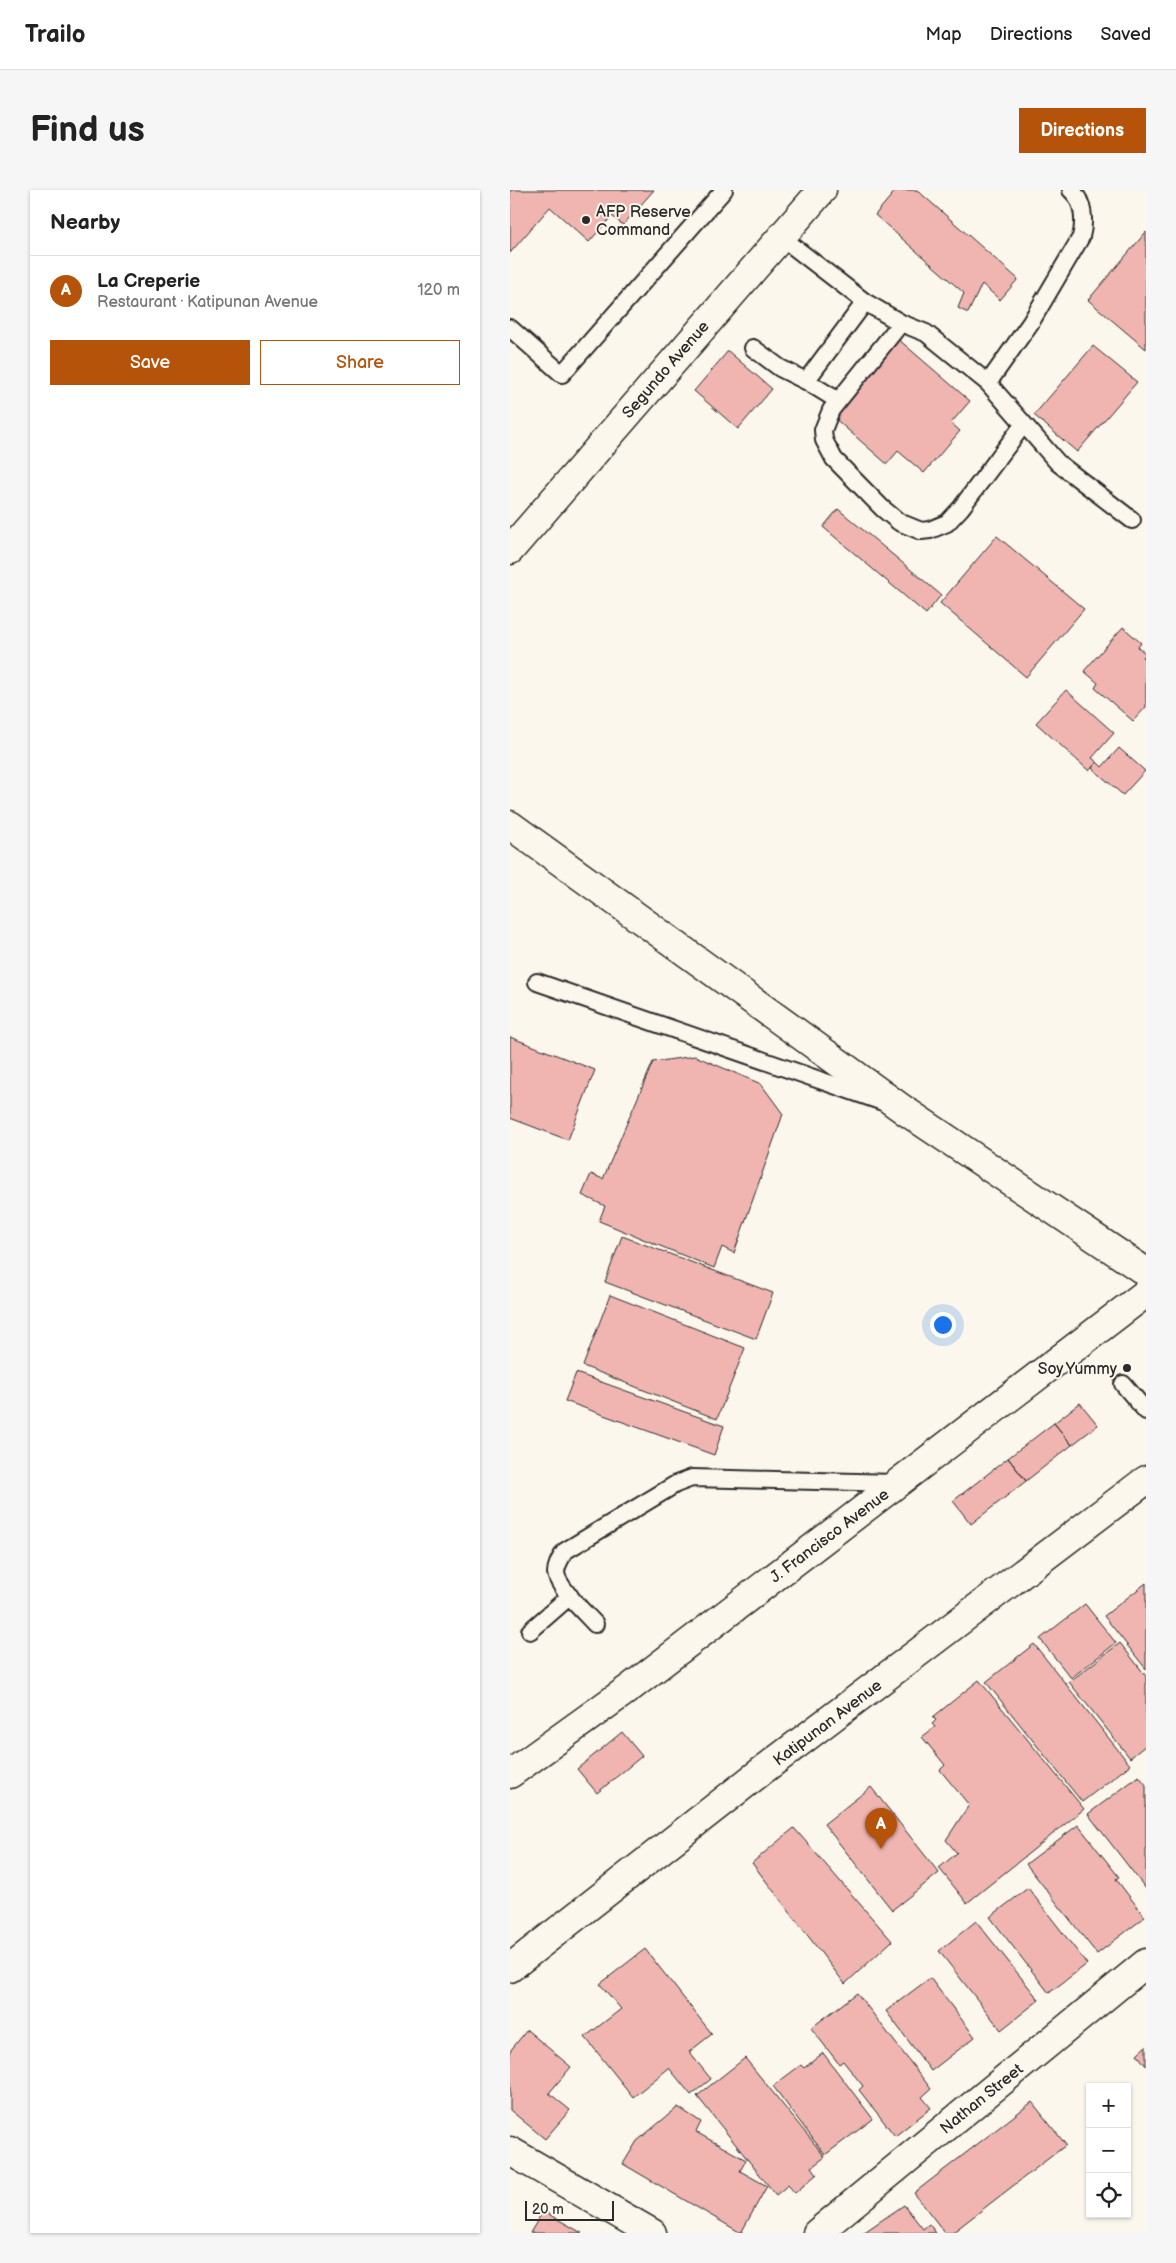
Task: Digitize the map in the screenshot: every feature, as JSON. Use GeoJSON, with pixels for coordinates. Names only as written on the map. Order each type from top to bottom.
{"type":"FeatureCollection","features":[{"type":"Feature","properties":{"kind":"street","name":"Segundo Avenue"},"geometry":{"type":"LineString","coordinates":[[510,550],[822,190]]}},
{"type":"Feature","properties":{"kind":"street"},"geometry":{"type":"LineString","coordinates":[[510,825],[904,1110],[1146,1272]]}},
{"type":"Feature","properties":{"kind":"street","name":"J. Francisco Avenue"},"geometry":{"type":"LineString","coordinates":[[510,1774],[631,1687],[1146,1293]]}},
{"type":"Feature","properties":{"kind":"street","name":"Katipunan Avenue"},"geometry":{"type":"LineString","coordinates":[[510,1968],[756,1776],[1146,1480]]}},
{"type":"Feature","properties":{"kind":"street","name":"Nathan Street"},"geometry":{"type":"LineString","coordinates":[[817,2233],[1146,1963]]}},
{"type":"Feature","properties":{"kind":"street"},"geometry":{"type":"LineString","coordinates":[[510,2151],[652,2233]]}},
{"type":"Feature","properties":{"kind":"lane"},"geometry":{"type":"LineString","coordinates":[[510,328],[562,374],[724,190]]}},
{"type":"Feature","properties":{"kind":"lane"},"geometry":{"type":"LineString","coordinates":[[988,383],[1035,314],[1081,237],[1084,226],[1080,204],[1076,194],[1071,190]]}},
{"type":"Feature","properties":{"kind":"lane"},"geometry":{"type":"LineString","coordinates":[[781,237],[865,302],[901,323],[926,333],[988,383],[1058,464],[1132,520]]}},
{"type":"Feature","properties":{"kind":"lane"},"geometry":{"type":"LineString","coordinates":[[806,381],[865,302]]}},
{"type":"Feature","properties":{"kind":"lane"},"geometry":{"type":"LineString","coordinates":[[901,323],[838,400],[825,421],[823,430],[824,440],[834,459],[882,508],[899,522],[921,531],[940,527],[956,514],[1023,425]]}},
{"type":"Feature","properties":{"kind":"lane"},"geometry":{"type":"LineString","coordinates":[[753,348],[780,368],[838,400]]}},
{"type":"Feature","properties":{"kind":"lane"},"geometry":{"type":"LineString","coordinates":[[537,982],[904,1110]]}},
{"type":"Feature","properties":{"kind":"lane"},"geometry":{"type":"LineString","coordinates":[[1123,1384],[1146,1411]]}},
{"type":"Feature","properties":{"kind":"lane"},"geometry":{"type":"LineString","coordinates":[[595,1624],[570,1596],[556,1574],[558,1561],[565,1551],[676,1484],[692,1478],[897,1483]]}},
{"type":"Feature","properties":{"kind":"lane"},"geometry":{"type":"LineString","coordinates":[[530,1631],[570,1596]]}},
{"type":"Feature","properties":{"kind":"building","name":"AFP Reserve Command"},"geometry":{"type":"Polygon","coordinates":[[[510,190],[654,190],[623,225],[612,216],[589,242],[550,207],[510,253],[510,190]]]}},
{"type":"Feature","properties":{"kind":"building"},"geometry":{"type":"Polygon","coordinates":[[[896,190],[917,190],[1018,279],[1000,300],[982,284],[968,313],[958,308],[964,293],[875,215],[896,190]]]}},
{"type":"Feature","properties":{"kind":"building"},"geometry":{"type":"Polygon","coordinates":[[[1146,232],[1146,349],[1088,300],[1146,232]]]}},
{"type":"Feature","properties":{"kind":"building"},"geometry":{"type":"Polygon","coordinates":[[[898,339],[970,401],[951,423],[960,431],[924,473],[898,451],[887,464],[832,416],[898,339]]]}},
{"type":"Feature","properties":{"kind":"building"},"geometry":{"type":"Polygon","coordinates":[[[1093,346],[1137,382],[1077,452],[1034,415],[1093,346]]]}},
{"type":"Feature","properties":{"kind":"building"},"geometry":{"type":"Polygon","coordinates":[[[728,351],[772,389],[738,429],[694,391],[728,351]]]}},
{"type":"Feature","properties":{"kind":"building"},"geometry":{"type":"Polygon","coordinates":[[[838,509],[941,595],[926,614],[823,527],[838,509]]]}},
{"type":"Feature","properties":{"kind":"building"},"geometry":{"type":"Polygon","coordinates":[[[997,536],[1084,609],[1026,677],[940,603],[997,536]]]}},
{"type":"Feature","properties":{"kind":"building"},"geometry":{"type":"Polygon","coordinates":[[[1123,627],[1141,643],[1138,647],[1146,654],[1143,657],[1146,659],[1146,707],[1133,721],[1095,688],[1098,683],[1084,671],[1123,627]]]}},
{"type":"Feature","properties":{"kind":"building"},"geometry":{"type":"Polygon","coordinates":[[[1066,690],[1114,733],[1092,758],[1097,762],[1089,771],[1036,723],[1066,690]]]}},
{"type":"Feature","properties":{"kind":"building"},"geometry":{"type":"Polygon","coordinates":[[[1119,748],[1145,771],[1123,795],[1092,768],[1097,762],[1102,767],[1119,748]]]}},
{"type":"Feature","properties":{"kind":"building"},"geometry":{"type":"Polygon","coordinates":[[[510,1037],[595,1070],[568,1140],[510,1118],[510,1037]]]}},
{"type":"Feature","properties":{"kind":"building"},"geometry":{"type":"Polygon","coordinates":[[[695,1056],[761,1084],[783,1114],[734,1253],[722,1247],[714,1268],[599,1221],[605,1206],[582,1195],[591,1174],[603,1179],[653,1062],[695,1056]]]}},
{"type":"Feature","properties":{"kind":"building"},"geometry":{"type":"Polygon","coordinates":[[[622,1236],[773,1293],[756,1339],[605,1282],[622,1236]]]}},
{"type":"Feature","properties":{"kind":"building"},"geometry":{"type":"Polygon","coordinates":[[[610,1295],[745,1348],[717,1419],[583,1366],[610,1295]]]}},
{"type":"Feature","properties":{"kind":"building"},"geometry":{"type":"Polygon","coordinates":[[[576,1373],[724,1426],[714,1455],[565,1401],[576,1373]]]}},
{"type":"Feature","properties":{"kind":"building"},"geometry":{"type":"Polygon","coordinates":[[[1080,1403],[1098,1425],[1072,1445],[1054,1423],[1080,1403]]]}},
{"type":"Feature","properties":{"kind":"building"},"geometry":{"type":"Polygon","coordinates":[[[1054,1423],[1072,1445],[1026,1481],[1008,1458],[1054,1423]]]}},
{"type":"Feature","properties":{"kind":"building"},"geometry":{"type":"Polygon","coordinates":[[[1008,1458],[1026,1481],[971,1524],[953,1501],[1008,1458]]]}},
{"type":"Feature","properties":{"kind":"building"},"geometry":{"type":"Polygon","coordinates":[[[1146,1583],[1146,1669],[1104,1616],[1146,1583]]]}},
{"type":"Feature","properties":{"kind":"building"},"geometry":{"type":"Polygon","coordinates":[[[1085,1604],[1116,1643],[1071,1678],[1040,1639],[1085,1604]]]}},
{"type":"Feature","properties":{"kind":"building"},"geometry":{"type":"Polygon","coordinates":[[[1120,1643],[1146,1676],[1146,1745],[1130,1758],[1069,1682],[1120,1643]]]}},
{"type":"Feature","properties":{"kind":"building"},"geometry":{"type":"Polygon","coordinates":[[[1034,1644],[1130,1765],[1082,1802],[986,1682],[1034,1644]]]}},
{"type":"Feature","properties":{"kind":"building"},"geometry":{"type":"Polygon","coordinates":[[[979,1680],[1084,1809],[967,1903],[939,1868],[957,1853],[946,1840],[969,1805],[940,1770],[945,1765],[922,1737],[935,1727],[932,1724],[936,1720],[933,1717],[979,1680]]]}},
{"type":"Feature","properties":{"kind":"building"},"geometry":{"type":"Polygon","coordinates":[[[622,1732],[642,1756],[597,1793],[577,1769],[622,1732]]]}},
{"type":"Feature","properties":{"kind":"building"},"geometry":{"type":"Polygon","coordinates":[[[1139,1776],[1146,1785],[1146,1889],[1088,1814],[1139,1776]]]}},
{"type":"Feature","properties":{"kind":"building"},"geometry":{"type":"Polygon","coordinates":[[[871,1787],[939,1873],[892,1910],[824,1824],[871,1787]]]}},
{"type":"Feature","properties":{"kind":"building"},"geometry":{"type":"Polygon","coordinates":[[[1078,1825],[1119,1877],[1116,1879],[1145,1917],[1097,1954],[1026,1864],[1078,1825]]]}},
{"type":"Feature","properties":{"kind":"building"},"geometry":{"type":"Polygon","coordinates":[[[794,1828],[892,1941],[845,1984],[752,1863],[794,1828]]]}},
{"type":"Feature","properties":{"kind":"building"},"geometry":{"type":"Polygon","coordinates":[[[1028,1888],[1087,1964],[1049,1993],[990,1917],[1028,1888]]]}},
{"type":"Feature","properties":{"kind":"building"},"geometry":{"type":"Polygon","coordinates":[[[976,1921],[1039,2000],[1001,2030],[939,1951],[976,1921]]]}},
{"type":"Feature","properties":{"kind":"building"},"geometry":{"type":"Polygon","coordinates":[[[645,1949],[712,2034],[689,2052],[711,2079],[691,2095],[669,2068],[633,2097],[585,2037],[621,2009],[600,1984],[645,1949]]]}},
{"type":"Feature","properties":{"kind":"building"},"geometry":{"type":"Polygon","coordinates":[[[930,1978],[975,2037],[931,2071],[886,2011],[930,1978]]]}},
{"type":"Feature","properties":{"kind":"building"},"geometry":{"type":"Polygon","coordinates":[[[857,1993],[931,2089],[922,2097],[931,2108],[895,2136],[859,2090],[863,2086],[843,2061],[839,2064],[811,2028],[857,1993]]]}},
{"type":"Feature","properties":{"kind":"building"},"geometry":{"type":"Polygon","coordinates":[[[527,2030],[571,2067],[549,2093],[570,2110],[545,2139],[510,2110],[510,2051],[527,2030]]]}},
{"type":"Feature","properties":{"kind":"building"},"geometry":{"type":"Polygon","coordinates":[[[1146,2046],[1146,2066],[1137,2054],[1146,2046]]]}},
{"type":"Feature","properties":{"kind":"building"},"geometry":{"type":"Polygon","coordinates":[[[823,2053],[873,2119],[825,2155],[773,2086],[801,2065],[804,2068],[823,2053]]]}},
{"type":"Feature","properties":{"kind":"building"},"geometry":{"type":"Polygon","coordinates":[[[745,2058],[825,2157],[812,2167],[817,2174],[795,2193],[788,2185],[776,2195],[697,2096],[745,2058]]]}},
{"type":"Feature","properties":{"kind":"building"},"geometry":{"type":"Polygon","coordinates":[[[1032,2102],[1066,2145],[952,2233],[945,2233],[914,2193],[1032,2102]]]}},
{"type":"Feature","properties":{"kind":"building"},"geometry":{"type":"Polygon","coordinates":[[[678,2107],[701,2122],[696,2132],[746,2160],[740,2171],[767,2186],[741,2233],[623,2164],[637,2141],[678,2107]]]}},
{"type":"Feature","properties":{"kind":"building"},"geometry":{"type":"Polygon","coordinates":[[[904,2205],[923,2229],[929,2224],[936,2233],[863,2233],[904,2205]]]}},
{"type":"Feature","properties":{"kind":"building"},"geometry":{"type":"Polygon","coordinates":[[[543,2211],[582,2233],[530,2233],[543,2211]]]}},
{"type":"Feature","properties":{"kind":"place","name":"AFP Reserve Command"},"geometry":{"type":"Point","coordinates":[586,220]}},
{"type":"Feature","properties":{"kind":"place","name":"Soy Yummy"},"geometry":{"type":"Point","coordinates":[1127,1368]}},
{"type":"Feature","properties":{"kind":"place","name":"La Creperie"},"geometry":{"type":"Point","coordinates":[881,1849]}}]}
